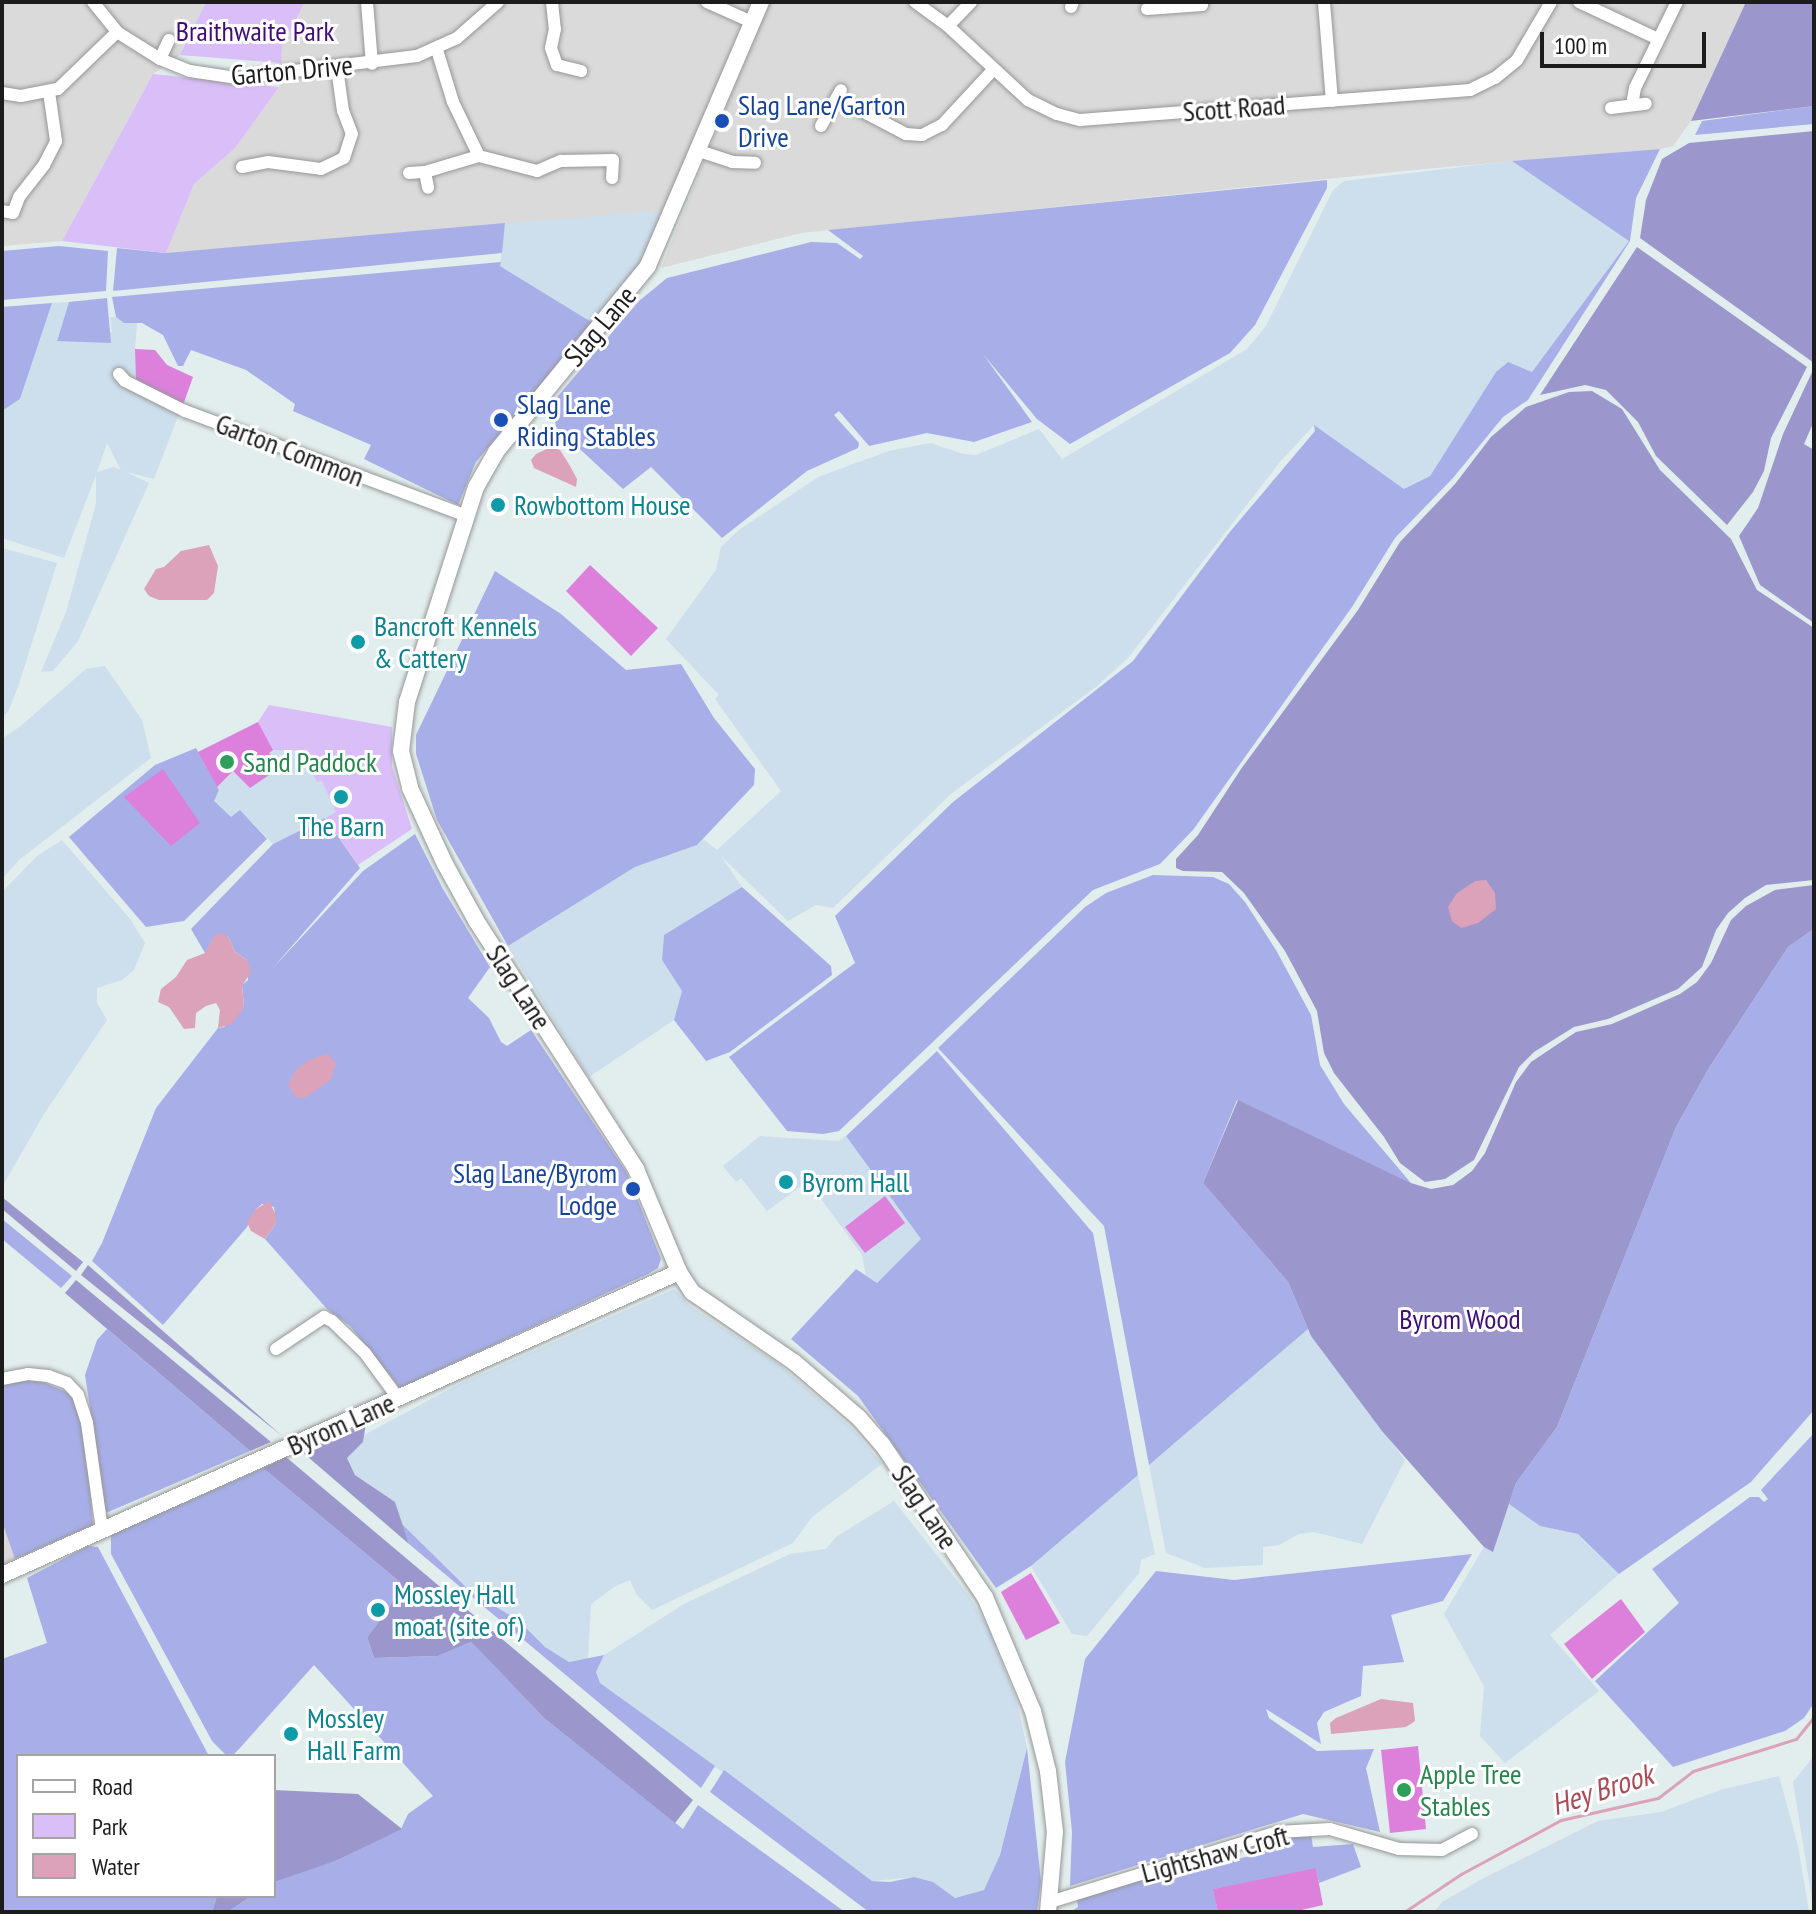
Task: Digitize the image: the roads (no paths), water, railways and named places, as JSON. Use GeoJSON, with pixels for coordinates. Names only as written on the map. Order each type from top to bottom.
{"type":"FeatureCollection","features":[{"type":"Feature","properties":{"kind":"street","name":"Garton Drive"},"geometry":{"type":"LineString","coordinates":[[93,2],[117,32],[160,59],[190,71],[237,78],[372,64],[437,50],[476,24],[497,2]]}},
{"type":"Feature","properties":{"kind":"street"},"geometry":{"type":"LineString","coordinates":[[367,2],[372,64]]}},
{"type":"Feature","properties":{"kind":"street"},"geometry":{"type":"LineString","coordinates":[[552,2],[555,29],[551,66],[581,71]]}},
{"type":"Feature","properties":{"kind":"street"},"geometry":{"type":"LineString","coordinates":[[707,2],[752,22]]}},
{"type":"Feature","properties":{"kind":"street","name":"Slag Lane"},"geometry":{"type":"LineString","coordinates":[[761,2],[648,266],[496,452],[476,487],[407,702],[401,751],[410,788],[445,864],[477,922],[636,1169],[679,1272],[692,1292],[794,1362],[859,1418],[882,1444],[985,1597],[1033,1711],[1048,1771],[1055,1832],[1049,1907]]}},
{"type":"Feature","properties":{"kind":"street","name":"Scott Road"},"geometry":{"type":"LineString","coordinates":[[915,2],[948,26],[993,70],[1042,108],[1080,120],[1457,92],[1483,85],[1517,60],[1551,2]]}},
{"type":"Feature","properties":{"kind":"street"},"geometry":{"type":"LineString","coordinates":[[948,26],[971,2]]}},
{"type":"Feature","properties":{"kind":"street"},"geometry":{"type":"LineString","coordinates":[[1147,9],[1202,5],[1202,2]]}},
{"type":"Feature","properties":{"kind":"street"},"geometry":{"type":"LineString","coordinates":[[1324,2],[1332,101]]}},
{"type":"Feature","properties":{"kind":"street"},"geometry":{"type":"LineString","coordinates":[[1579,2],[1658,39]]}},
{"type":"Feature","properties":{"kind":"street"},"geometry":{"type":"LineString","coordinates":[[1611,108],[1639,104],[1635,88],[1677,2]]}},
{"type":"Feature","properties":{"kind":"street"},"geometry":{"type":"LineString","coordinates":[[2,93],[21,96],[49,92],[67,83],[117,32]]}},
{"type":"Feature","properties":{"kind":"street"},"geometry":{"type":"LineString","coordinates":[[160,59],[169,40]]}},
{"type":"Feature","properties":{"kind":"street"},"geometry":{"type":"LineString","coordinates":[[437,50],[453,102],[479,156]]}},
{"type":"Feature","properties":{"kind":"street"},"geometry":{"type":"LineString","coordinates":[[240,167],[268,162],[321,169],[344,158],[352,134],[343,111],[337,68]]}},
{"type":"Feature","properties":{"kind":"street"},"geometry":{"type":"LineString","coordinates":[[821,126],[839,94],[906,134],[922,135],[942,125],[993,70]]}},
{"type":"Feature","properties":{"kind":"street"},"geometry":{"type":"LineString","coordinates":[[17,227],[8,212],[44,165],[56,141],[49,92]]}},
{"type":"Feature","properties":{"kind":"street"},"geometry":{"type":"LineString","coordinates":[[699,151],[732,162],[755,163]]}},
{"type":"Feature","properties":{"kind":"street"},"geometry":{"type":"LineString","coordinates":[[409,173],[425,172],[479,156],[537,171],[561,161],[617,159],[612,178]]}},
{"type":"Feature","properties":{"kind":"street"},"geometry":{"type":"LineString","coordinates":[[425,172],[428,188]]}},
{"type":"Feature","properties":{"kind":"street","name":"Garton Common"},"geometry":{"type":"LineString","coordinates":[[119,374],[125,381],[185,411],[467,516]]}},
{"type":"Feature","properties":{"kind":"street","name":"Byrom Lane"},"geometry":{"type":"LineString","coordinates":[[2,1575],[679,1272]]}},
{"type":"Feature","properties":{"kind":"street"},"geometry":{"type":"LineString","coordinates":[[276,1349],[324,1317],[365,1353],[398,1398]]}},
{"type":"Feature","properties":{"kind":"street"},"geometry":{"type":"LineString","coordinates":[[2,1379],[28,1374],[48,1376],[67,1383],[78,1395],[87,1423],[102,1530]]}},
{"type":"Feature","properties":{"kind":"street","name":"Lightshaw Croft"},"geometry":{"type":"LineString","coordinates":[[1049,1907],[1278,1832],[1330,1829],[1399,1849],[1442,1850],[1472,1834]]}},
{"type":"Feature","properties":{"kind":"water"},"geometry":{"type":"Polygon","coordinates":[[[551,447],[560,450],[570,466],[577,479],[576,487],[534,468],[531,460],[551,447]]]}},
{"type":"Feature","properties":{"kind":"water"},"geometry":{"type":"Polygon","coordinates":[[[209,545],[218,566],[214,593],[207,600],[159,600],[149,596],[144,589],[156,569],[164,567],[181,551],[209,545]]]}},
{"type":"Feature","properties":{"kind":"water"},"geometry":{"type":"Polygon","coordinates":[[[1486,880],[1495,893],[1496,909],[1478,923],[1461,928],[1452,921],[1448,907],[1457,893],[1475,881],[1486,880]]]}},
{"type":"Feature","properties":{"kind":"water"},"geometry":{"type":"Polygon","coordinates":[[[221,933],[228,936],[235,952],[247,960],[251,972],[242,986],[244,1007],[232,1024],[218,1028],[220,1010],[216,1003],[206,1006],[196,1013],[195,1028],[184,1029],[169,1007],[158,1002],[161,989],[176,977],[187,960],[205,953],[214,936],[221,933]]]}},
{"type":"Feature","properties":{"kind":"water"},"geometry":{"type":"Polygon","coordinates":[[[327,1054],[336,1063],[331,1079],[307,1097],[297,1098],[288,1085],[295,1071],[307,1061],[327,1054]]]}},
{"type":"Feature","properties":{"kind":"water"},"geometry":{"type":"Polygon","coordinates":[[[269,1201],[276,1215],[276,1223],[265,1239],[251,1231],[247,1222],[256,1209],[269,1201]]]}},
{"type":"Feature","properties":{"kind":"water"},"geometry":{"type":"Polygon","coordinates":[[[1381,1699],[1413,1703],[1415,1721],[1406,1727],[1331,1734],[1330,1723],[1336,1718],[1381,1699]]]}},
{"type":"Feature","properties":{"kind":"waterway","name":"Hey Brook"},"geometry":{"type":"LineString","coordinates":[[1404,1912],[1461,1874],[1561,1820],[1658,1798],[1693,1771],[1796,1739],[1814,1717]]}},
{"type":"Feature","properties":{"kind":"place","name":"Slag Lane/Garton Drive"},"geometry":{"type":"Point","coordinates":[722,121]}},
{"type":"Feature","properties":{"kind":"place","name":"Slag Lane Riding Stables"},"geometry":{"type":"Point","coordinates":[501,420]}},
{"type":"Feature","properties":{"kind":"place","name":"Rowbottom House"},"geometry":{"type":"Point","coordinates":[498,505]}},
{"type":"Feature","properties":{"kind":"place","name":"Bancroft Kennels & Cattery"},"geometry":{"type":"Point","coordinates":[358,642]}},
{"type":"Feature","properties":{"kind":"place","name":"Sand Paddock"},"geometry":{"type":"Point","coordinates":[227,762]}},
{"type":"Feature","properties":{"kind":"place","name":"The Barn"},"geometry":{"type":"Point","coordinates":[341,797]}},
{"type":"Feature","properties":{"kind":"place","name":"Byrom Hall"},"geometry":{"type":"Point","coordinates":[786,1182]}},
{"type":"Feature","properties":{"kind":"place","name":"Slag Lane/Byrom Lodge"},"geometry":{"type":"Point","coordinates":[633,1189]}},
{"type":"Feature","properties":{"kind":"place","name":"Mossley Hall moat (site of)"},"geometry":{"type":"Point","coordinates":[378,1610]}},
{"type":"Feature","properties":{"kind":"place","name":"Mossley Hall Farm"},"geometry":{"type":"Point","coordinates":[291,1734]}},
{"type":"Feature","properties":{"kind":"place","name":"Apple Tree Stables"},"geometry":{"type":"Point","coordinates":[1404,1790]}},
{"type":"Feature","properties":{"kind":"park label","name":"Braithwaite Park"},"geometry":{"type":"Point","coordinates":[255,31]}},
{"type":"Feature","properties":{"kind":"park label","name":"Byrom Wood"},"geometry":{"type":"Point","coordinates":[1460,1319]}}]}
